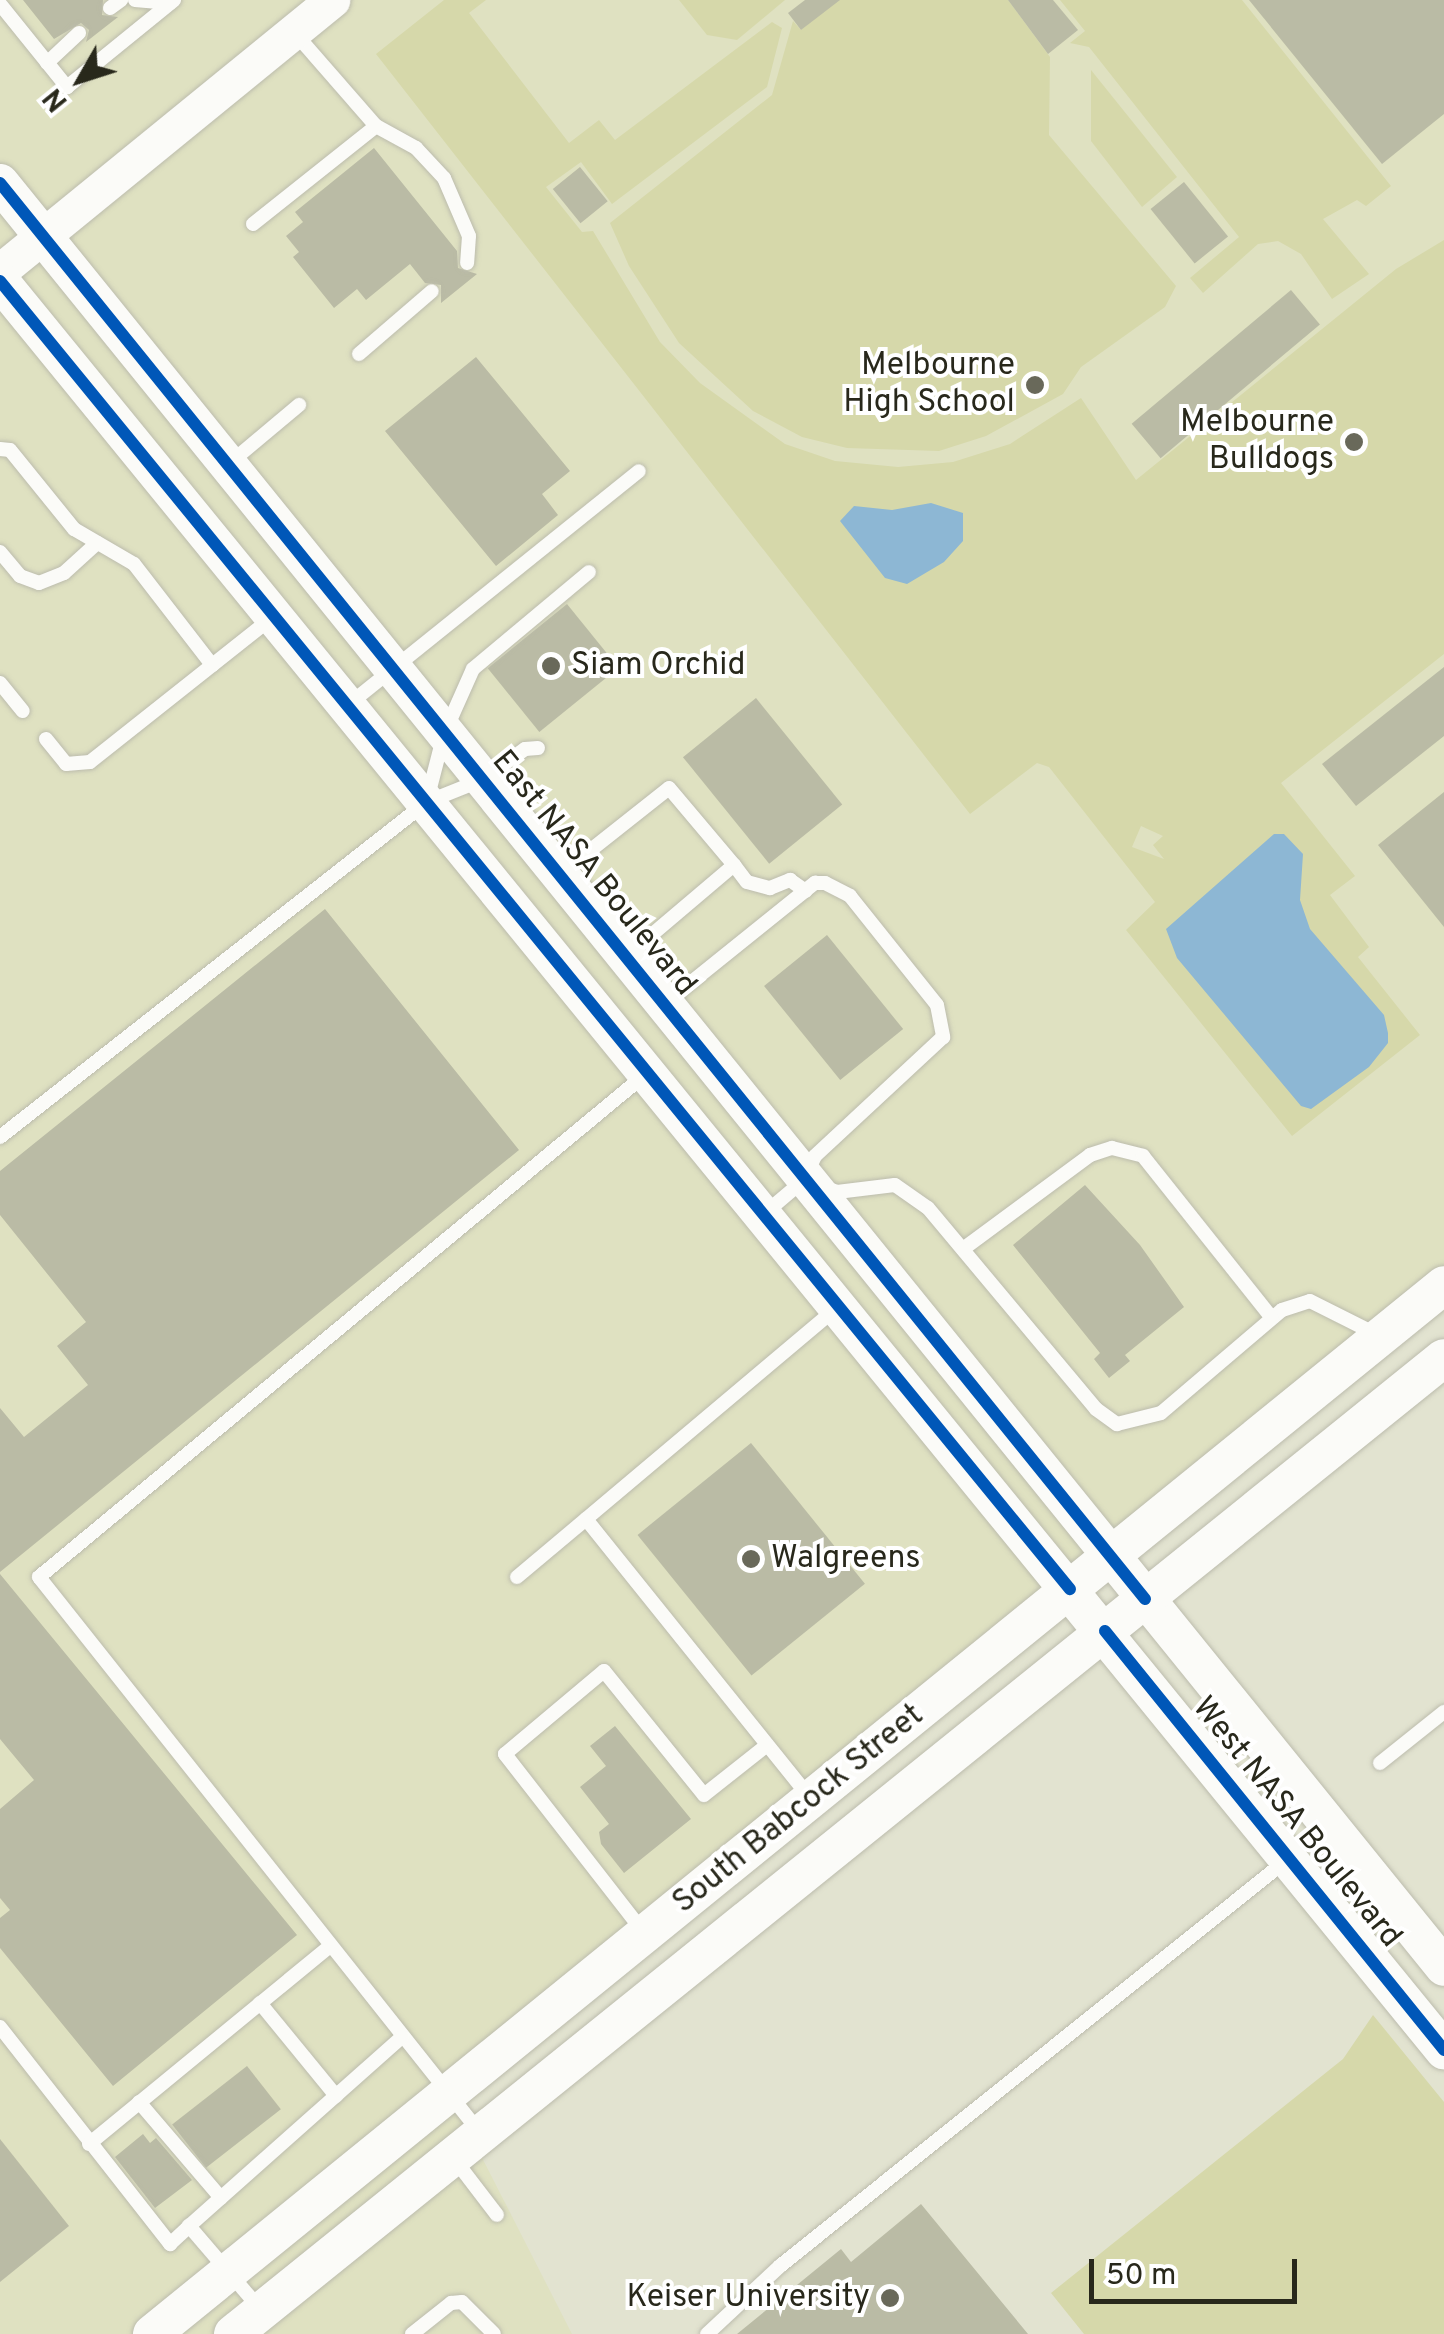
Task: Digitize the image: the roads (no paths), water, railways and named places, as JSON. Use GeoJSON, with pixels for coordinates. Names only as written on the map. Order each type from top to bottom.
{"type":"FeatureCollection","features":[{"type":"Feature","properties":{"kind":"main road","name":"East NASA Boulevard"},"geometry":{"type":"LineString","coordinates":[[0,183],[1145,1599]]}},
{"type":"Feature","properties":{"kind":"main road"},"geometry":{"type":"LineString","coordinates":[[0,281],[1105,1631]]}},
{"type":"Feature","properties":{"kind":"main road","name":"South Babcock Street"},"geometry":{"type":"LineString","coordinates":[[152,2334],[1444,1285]]}},
{"type":"Feature","properties":{"kind":"main road","name":"South Babcock Street"},"geometry":{"type":"LineString","coordinates":[[247,2322],[1444,1358]]}},
{"type":"Feature","properties":{"kind":"main road","name":"West NASA Boulevard"},"geometry":{"type":"LineString","coordinates":[[1145,1599],[1444,1967]]}},
{"type":"Feature","properties":{"kind":"main road","name":"West NASA Boulevard"},"geometry":{"type":"LineString","coordinates":[[1105,1631],[1444,2050]]}},
{"type":"Feature","properties":{"kind":"street"},"geometry":{"type":"LineString","coordinates":[[0,271],[332,0]]}},
{"type":"Feature","properties":{"kind":"lane"},"geometry":{"type":"LineString","coordinates":[[135,0],[172,2]]}},
{"type":"Feature","properties":{"kind":"lane"},"geometry":{"type":"LineString","coordinates":[[0,4],[67,88],[172,2]]}},
{"type":"Feature","properties":{"kind":"lane"},"geometry":{"type":"LineString","coordinates":[[293,31],[376,126],[416,148],[444,178],[469,236],[467,263]]}},
{"type":"Feature","properties":{"kind":"lane"},"geometry":{"type":"LineString","coordinates":[[46,62],[80,33]]}},
{"type":"Feature","properties":{"kind":"lane"},"geometry":{"type":"LineString","coordinates":[[253,224],[376,126]]}},
{"type":"Feature","properties":{"kind":"lane"},"geometry":{"type":"LineString","coordinates":[[359,354],[432,292]]}},
{"type":"Feature","properties":{"kind":"lane"},"geometry":{"type":"LineString","coordinates":[[227,466],[299,406]]}},
{"type":"Feature","properties":{"kind":"lane"},"geometry":{"type":"LineString","coordinates":[[0,449],[10,450],[74,529],[134,564],[212,665]]}},
{"type":"Feature","properties":{"kind":"lane"},"geometry":{"type":"LineString","coordinates":[[347,705],[638,471]]}},
{"type":"Feature","properties":{"kind":"lane"},"geometry":{"type":"LineString","coordinates":[[0,552],[20,576],[39,583],[64,573],[97,542]]}},
{"type":"Feature","properties":{"kind":"lane"},"geometry":{"type":"LineString","coordinates":[[426,802],[444,734],[482,656],[589,572]]}},
{"type":"Feature","properties":{"kind":"lane"},"geometry":{"type":"LineString","coordinates":[[46,739],[66,764],[90,762],[274,616]]}},
{"type":"Feature","properties":{"kind":"lane"},"geometry":{"type":"LineString","coordinates":[[0,683],[23,711]]}},
{"type":"Feature","properties":{"kind":"lane"},"geometry":{"type":"LineString","coordinates":[[0,1137],[426,802],[482,780],[512,756],[538,748]]}},
{"type":"Feature","properties":{"kind":"lane"},"geometry":{"type":"LineString","coordinates":[[558,875],[670,788],[747,882],[770,888],[790,880],[806,891]]}},
{"type":"Feature","properties":{"kind":"lane"},"geometry":{"type":"LineString","coordinates":[[625,957],[734,865]]}},
{"type":"Feature","properties":{"kind":"lane"},"geometry":{"type":"LineString","coordinates":[[663,1005],[806,891],[825,883],[850,896],[937,1005],[943,1036],[816,1156],[804,1180],[764,1214]]}},
{"type":"Feature","properties":{"kind":"lane"},"geometry":{"type":"LineString","coordinates":[[497,2215],[448,2094],[40,1577],[648,1072]]}},
{"type":"Feature","properties":{"kind":"lane"},"geometry":{"type":"LineString","coordinates":[[963,1249],[1090,1155],[1112,1148],[1143,1156],[1272,1318]]}},
{"type":"Feature","properties":{"kind":"lane"},"geometry":{"type":"LineString","coordinates":[[804,1180],[838,1192],[895,1185],[928,1208],[1096,1409],[1117,1424],[1160,1413],[1272,1318],[1310,1301],[1380,1336]]}},
{"type":"Feature","properties":{"kind":"lane"},"geometry":{"type":"LineString","coordinates":[[517,1577],[839,1306]]}},
{"type":"Feature","properties":{"kind":"lane"},"geometry":{"type":"LineString","coordinates":[[586,1519],[811,1800]]}},
{"type":"Feature","properties":{"kind":"lane"},"geometry":{"type":"LineString","coordinates":[[646,1934],[505,1754],[604,1671],[704,1795],[767,1745]]}},
{"type":"Feature","properties":{"kind":"lane"},"geometry":{"type":"LineString","coordinates":[[1380,1763],[1444,1712]]}},
{"type":"Feature","properties":{"kind":"lane"},"geometry":{"type":"LineString","coordinates":[[707,2334],[780,2266],[1289,1858]]}},
{"type":"Feature","properties":{"kind":"lane"},"geometry":{"type":"LineString","coordinates":[[89,2144],[331,1944]]}},
{"type":"Feature","properties":{"kind":"lane"},"geometry":{"type":"LineString","coordinates":[[260,2003],[336,2096]]}},
{"type":"Feature","properties":{"kind":"lane"},"geometry":{"type":"LineString","coordinates":[[0,2026],[170,2244],[402,2037]]}},
{"type":"Feature","properties":{"kind":"lane"},"geometry":{"type":"LineString","coordinates":[[140,2102],[221,2198]]}},
{"type":"Feature","properties":{"kind":"lane"},"geometry":{"type":"LineString","coordinates":[[189,2226],[228,2273],[247,2322]]}},
{"type":"Feature","properties":{"kind":"lane"},"geometry":{"type":"LineString","coordinates":[[412,2334],[451,2303],[462,2302],[494,2334]]}},
{"type":"Feature","properties":{"kind":"water"},"geometry":{"type":"Polygon","coordinates":[[[931,503],[963,513],[963,541],[944,562],[907,584],[885,578],[840,521],[854,506],[892,510],[931,503]]]}},
{"type":"Feature","properties":{"kind":"water"},"geometry":{"type":"Polygon","coordinates":[[[1274,834],[1284,834],[1303,854],[1300,900],[1310,929],[1384,1015],[1388,1033],[1388,1043],[1369,1067],[1311,1109],[1301,1106],[1177,958],[1166,929],[1274,834]]]}},
{"type":"Feature","properties":{"kind":"place","name":"Melbourne High School"},"geometry":{"type":"Point","coordinates":[1035,385]}},
{"type":"Feature","properties":{"kind":"place","name":"Melbourne Bulldogs"},"geometry":{"type":"Point","coordinates":[1354,442]}},
{"type":"Feature","properties":{"kind":"place","name":"Siam Orchid"},"geometry":{"type":"Point","coordinates":[551,666]}},
{"type":"Feature","properties":{"kind":"place","name":"Walgreens"},"geometry":{"type":"Point","coordinates":[751,1559]}},
{"type":"Feature","properties":{"kind":"place","name":"Keiser University"},"geometry":{"type":"Point","coordinates":[890,2298]}}]}
